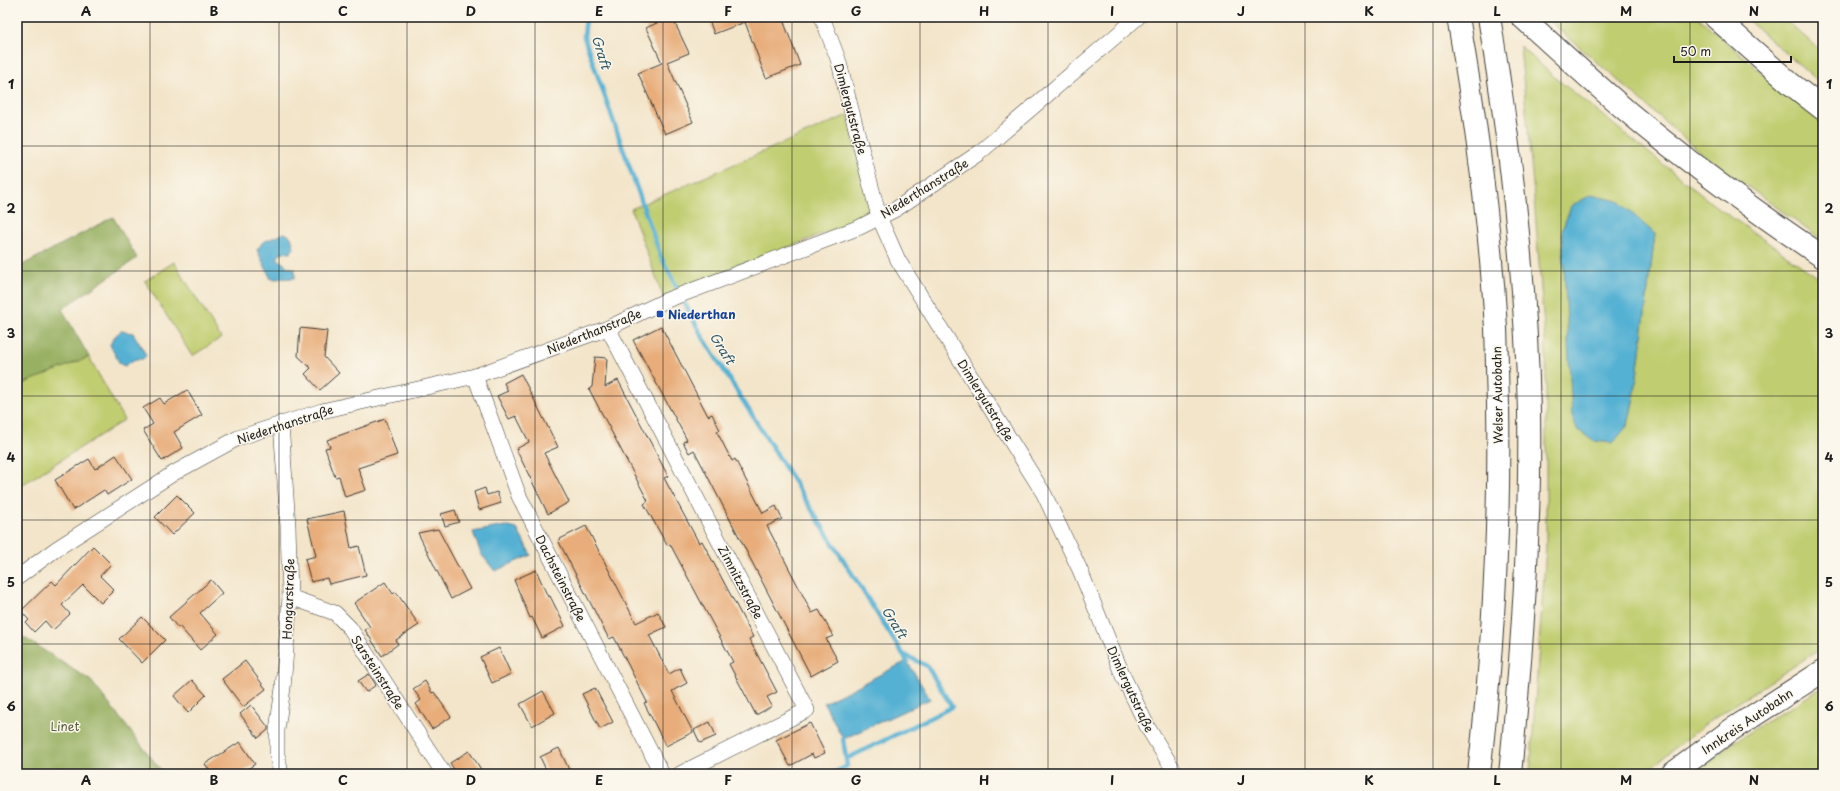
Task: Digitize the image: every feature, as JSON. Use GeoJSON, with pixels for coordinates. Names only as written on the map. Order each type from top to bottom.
{"type":"FeatureCollection","features":[{"type":"Feature","properties":{"kind":"highway","name":"Welser Autobahn"},"geometry":{"type":"LineString","coordinates":[[1458,17],[1473,105],[1485,200],[1496,329],[1498,457],[1495,581],[1487,700],[1478,774]]}},
{"type":"Feature","properties":{"kind":"highway"},"geometry":{"type":"LineString","coordinates":[[1489,17],[1502,96],[1518,218],[1525,316],[1529,413],[1526,556],[1521,663],[1510,774]]}},
{"type":"Feature","properties":{"kind":"highway"},"geometry":{"type":"LineString","coordinates":[[1522,17],[1629,113],[1704,172],[1780,228],[1823,257]]}},
{"type":"Feature","properties":{"kind":"highway"},"geometry":{"type":"LineString","coordinates":[[1715,17],[1791,84],[1823,109]]}},
{"type":"Feature","properties":{"kind":"highway","name":"Innkreis Autobahn"},"geometry":{"type":"LineString","coordinates":[[1672,774],[1731,730],[1823,671]]}},
{"type":"Feature","properties":{"kind":"street","name":"Dimlergutstraße"},"geometry":{"type":"LineString","coordinates":[[822,17],[838,59],[879,217],[898,260],[1044,494],[1080,570],[1123,676],[1148,728],[1176,774]]}},
{"type":"Feature","properties":{"kind":"street","name":"Niederthanstraße"},"geometry":{"type":"LineString","coordinates":[[17,578],[56,549],[174,473],[238,438],[322,411],[475,376],[608,328],[667,300],[695,291],[860,227],[896,209],[979,153],[1138,17]]}},
{"type":"Feature","properties":{"kind":"street","name":"Zimnitzstraße"},"geometry":{"type":"LineString","coordinates":[[608,328],[807,710],[680,774]]}},
{"type":"Feature","properties":{"kind":"street","name":"Dachsteinstraße"},"geometry":{"type":"LineString","coordinates":[[475,376],[519,496],[662,774]]}},
{"type":"Feature","properties":{"kind":"street","name":"Hongarstraße"},"geometry":{"type":"LineString","coordinates":[[281,423],[288,526],[290,597],[283,688],[277,730],[277,754],[281,774]]}},
{"type":"Feature","properties":{"kind":"street","name":"Sarsteinstraße"},"geometry":{"type":"LineString","coordinates":[[290,597],[335,613],[350,628],[444,774]]}},
{"type":"Feature","properties":{"kind":"green space"},"geometry":{"type":"Polygon","coordinates":[[[1545,17],[1698,17],[1771,81],[1823,119],[1823,241],[1700,152],[1545,17]]]}},
{"type":"Feature","properties":{"kind":"green space"},"geometry":{"type":"Polygon","coordinates":[[[1744,17],[1781,17],[1823,52],[1823,85],[1744,17]]]}},
{"type":"Feature","properties":{"kind":"green space"},"geometry":{"type":"Polygon","coordinates":[[[1520,46],[1552,75],[1714,205],[1823,281],[1823,647],[1704,725],[1643,774],[1530,774],[1546,547],[1546,353],[1533,185],[1520,46]],[[1655,234],[1628,425],[1635,392],[1655,234]]]}},
{"type":"Feature","properties":{"kind":"green space"},"geometry":{"type":"Polygon","coordinates":[[[848,115],[870,215],[663,297],[631,209],[848,115]]]}},
{"type":"Feature","properties":{"kind":"green space"},"geometry":{"type":"Polygon","coordinates":[[[113,217],[137,258],[62,309],[89,357],[17,386],[17,268],[113,217]]]}},
{"type":"Feature","properties":{"kind":"green space"},"geometry":{"type":"Polygon","coordinates":[[[174,262],[221,338],[192,356],[145,281],[174,262]]]}},
{"type":"Feature","properties":{"kind":"green space"},"geometry":{"type":"Polygon","coordinates":[[[89,357],[124,420],[17,488],[17,386],[89,357]]]}},
{"type":"Feature","properties":{"kind":"green space","name":"Linet"},"geometry":{"type":"Polygon","coordinates":[[[17,633],[91,681],[164,774],[17,774],[17,633]]]}},
{"type":"Feature","properties":{"kind":"green space"},"geometry":{"type":"Polygon","coordinates":[[[1823,687],[1823,774],[1696,774],[1734,742],[1823,687]]]}},
{"type":"Feature","properties":{"kind":"water"},"geometry":{"type":"Polygon","coordinates":[[[1591,195],[1618,201],[1655,234],[1635,392],[1628,425],[1613,443],[1593,441],[1577,429],[1572,415],[1562,230],[1571,206],[1591,195]]]}},
{"type":"Feature","properties":{"kind":"water"},"geometry":{"type":"Polygon","coordinates":[[[285,233],[291,237],[294,248],[290,253],[282,252],[277,258],[288,267],[295,269],[295,278],[271,279],[257,250],[263,242],[285,233]]]}},
{"type":"Feature","properties":{"kind":"water"},"geometry":{"type":"Polygon","coordinates":[[[121,331],[133,333],[145,353],[146,356],[143,359],[135,359],[125,366],[120,364],[110,345],[114,337],[121,331]]]}},
{"type":"Feature","properties":{"kind":"water"},"geometry":{"type":"Polygon","coordinates":[[[505,526],[517,529],[531,555],[495,571],[481,554],[473,532],[505,526]]]}},
{"type":"Feature","properties":{"kind":"water"},"geometry":{"type":"Polygon","coordinates":[[[907,661],[930,699],[843,739],[824,703],[907,661]]]}},
{"type":"Feature","properties":{"kind":"building"},"geometry":{"type":"Polygon","coordinates":[[[672,17],[689,53],[667,62],[693,122],[665,134],[638,73],[662,63],[646,28],[672,17]]]}},
{"type":"Feature","properties":{"kind":"building"},"geometry":{"type":"Polygon","coordinates":[[[708,17],[782,17],[800,65],[766,78],[745,22],[714,34],[708,17]]]}},
{"type":"Feature","properties":{"kind":"building"},"geometry":{"type":"Polygon","coordinates":[[[661,326],[708,416],[712,414],[720,430],[717,432],[732,461],[735,459],[763,513],[776,506],[782,519],[767,526],[812,613],[819,610],[833,636],[826,639],[838,661],[811,676],[694,450],[689,453],[683,442],[687,440],[633,340],[661,326]]]}},
{"type":"Feature","properties":{"kind":"building"},"geometry":{"type":"Polygon","coordinates":[[[300,328],[327,331],[324,357],[339,373],[320,390],[305,374],[311,368],[298,356],[300,328]]]}},
{"type":"Feature","properties":{"kind":"building"},"geometry":{"type":"Polygon","coordinates":[[[595,357],[607,358],[605,387],[618,380],[668,476],[664,478],[699,543],[702,541],[753,637],[749,639],[777,692],[767,697],[772,706],[756,715],[729,664],[733,662],[670,544],[667,545],[644,504],[648,501],[589,389],[592,387],[595,357]]]}},
{"type":"Feature","properties":{"kind":"building"},"geometry":{"type":"Polygon","coordinates":[[[521,374],[558,447],[544,453],[569,502],[548,514],[516,449],[529,442],[516,416],[509,419],[497,396],[508,391],[504,383],[521,374]]]}},
{"type":"Feature","properties":{"kind":"building"},"geometry":{"type":"Polygon","coordinates":[[[187,390],[202,415],[174,432],[183,448],[162,461],[143,430],[153,424],[143,408],[160,398],[164,404],[187,390]]]}},
{"type":"Feature","properties":{"kind":"building"},"geometry":{"type":"Polygon","coordinates":[[[385,419],[397,455],[358,468],[366,490],[345,497],[339,476],[335,477],[325,448],[330,447],[327,440],[385,419]]]}},
{"type":"Feature","properties":{"kind":"building"},"geometry":{"type":"Polygon","coordinates":[[[116,455],[132,479],[107,495],[104,490],[73,510],[55,480],[89,459],[95,469],[116,455]]]}},
{"type":"Feature","properties":{"kind":"building"},"geometry":{"type":"Polygon","coordinates":[[[485,488],[487,495],[497,492],[501,503],[479,510],[474,492],[485,488]]]}},
{"type":"Feature","properties":{"kind":"building"},"geometry":{"type":"Polygon","coordinates":[[[177,495],[195,513],[172,535],[155,517],[177,495]]]}},
{"type":"Feature","properties":{"kind":"building"},"geometry":{"type":"Polygon","coordinates":[[[455,510],[459,522],[445,526],[441,514],[455,510]]]}},
{"type":"Feature","properties":{"kind":"building"},"geometry":{"type":"Polygon","coordinates":[[[344,511],[351,548],[359,546],[366,575],[329,584],[327,578],[311,582],[305,559],[316,556],[307,519],[344,511]]]}},
{"type":"Feature","properties":{"kind":"building"},"geometry":{"type":"Polygon","coordinates":[[[586,526],[636,623],[658,612],[666,627],[649,635],[669,674],[680,668],[687,683],[672,691],[693,732],[666,746],[644,703],[647,702],[614,637],[609,639],[558,540],[586,526]]]}},
{"type":"Feature","properties":{"kind":"building"},"geometry":{"type":"Polygon","coordinates":[[[438,529],[470,589],[451,599],[418,533],[438,529]]]}},
{"type":"Feature","properties":{"kind":"building"},"geometry":{"type":"Polygon","coordinates":[[[93,546],[111,564],[100,576],[114,590],[101,603],[83,585],[62,605],[70,614],[53,630],[45,621],[34,632],[26,623],[29,620],[21,611],[52,581],[56,585],[93,546]]]}},
{"type":"Feature","properties":{"kind":"building"},"geometry":{"type":"Polygon","coordinates":[[[536,570],[548,597],[550,596],[565,626],[542,638],[532,617],[530,618],[514,580],[536,570]]]}},
{"type":"Feature","properties":{"kind":"building"},"geometry":{"type":"Polygon","coordinates":[[[211,580],[222,593],[200,613],[218,634],[200,650],[169,617],[211,580]]]}},
{"type":"Feature","properties":{"kind":"building"},"geometry":{"type":"Polygon","coordinates":[[[385,582],[393,594],[396,592],[419,625],[396,640],[398,644],[382,656],[365,630],[370,627],[354,603],[385,582]]]}},
{"type":"Feature","properties":{"kind":"building"},"geometry":{"type":"Polygon","coordinates":[[[142,617],[165,640],[142,663],[119,639],[142,617]]]}},
{"type":"Feature","properties":{"kind":"building"},"geometry":{"type":"Polygon","coordinates":[[[499,648],[511,674],[492,683],[480,657],[499,648]]]}},
{"type":"Feature","properties":{"kind":"building"},"geometry":{"type":"Polygon","coordinates":[[[245,661],[266,689],[243,707],[222,679],[245,661]]]}},
{"type":"Feature","properties":{"kind":"building"},"geometry":{"type":"Polygon","coordinates":[[[369,674],[376,685],[366,692],[358,681],[369,674]]]}},
{"type":"Feature","properties":{"kind":"building"},"geometry":{"type":"Polygon","coordinates":[[[192,680],[206,695],[188,713],[174,696],[192,680]]]}},
{"type":"Feature","properties":{"kind":"building"},"geometry":{"type":"Polygon","coordinates":[[[425,681],[432,693],[434,692],[451,717],[432,729],[416,704],[421,700],[413,689],[425,681]]]}},
{"type":"Feature","properties":{"kind":"building"},"geometry":{"type":"Polygon","coordinates":[[[595,688],[613,722],[600,729],[582,694],[595,688]]]}},
{"type":"Feature","properties":{"kind":"building"},"geometry":{"type":"Polygon","coordinates":[[[543,691],[555,713],[532,726],[520,704],[543,691]]]}},
{"type":"Feature","properties":{"kind":"building"},"geometry":{"type":"Polygon","coordinates":[[[251,705],[268,727],[268,730],[258,738],[240,714],[251,705]]]}},
{"type":"Feature","properties":{"kind":"building"},"geometry":{"type":"Polygon","coordinates":[[[710,722],[716,736],[700,743],[694,730],[710,722]]]}},
{"type":"Feature","properties":{"kind":"building"},"geometry":{"type":"Polygon","coordinates":[[[810,723],[825,753],[814,758],[812,754],[790,766],[776,740],[810,723]]]}},
{"type":"Feature","properties":{"kind":"building"},"geometry":{"type":"Polygon","coordinates":[[[240,742],[255,764],[240,774],[212,774],[205,764],[240,742]]]}},
{"type":"Feature","properties":{"kind":"building"},"geometry":{"type":"Polygon","coordinates":[[[559,748],[571,774],[548,774],[540,757],[559,748]]]}},
{"type":"Feature","properties":{"kind":"building"},"geometry":{"type":"Polygon","coordinates":[[[469,751],[484,774],[457,774],[450,763],[469,751]]]}},
{"type":"Feature","properties":{"kind":"waterway","name":"Graft"},"geometry":{"type":"LineString","coordinates":[[586,17],[584,37],[661,257],[701,334],[907,661]]}},
{"type":"Feature","properties":{"kind":"waterway"},"geometry":{"type":"LineString","coordinates":[[846,759],[952,707],[927,666],[903,654]]}},
{"type":"Feature","properties":{"kind":"waterway"},"geometry":{"type":"LineString","coordinates":[[832,774],[847,766],[843,739]]}},
{"type":"Feature","properties":{"kind":"place","name":"Niederthan"},"geometry":{"type":"Point","coordinates":[660,314]}}]}
